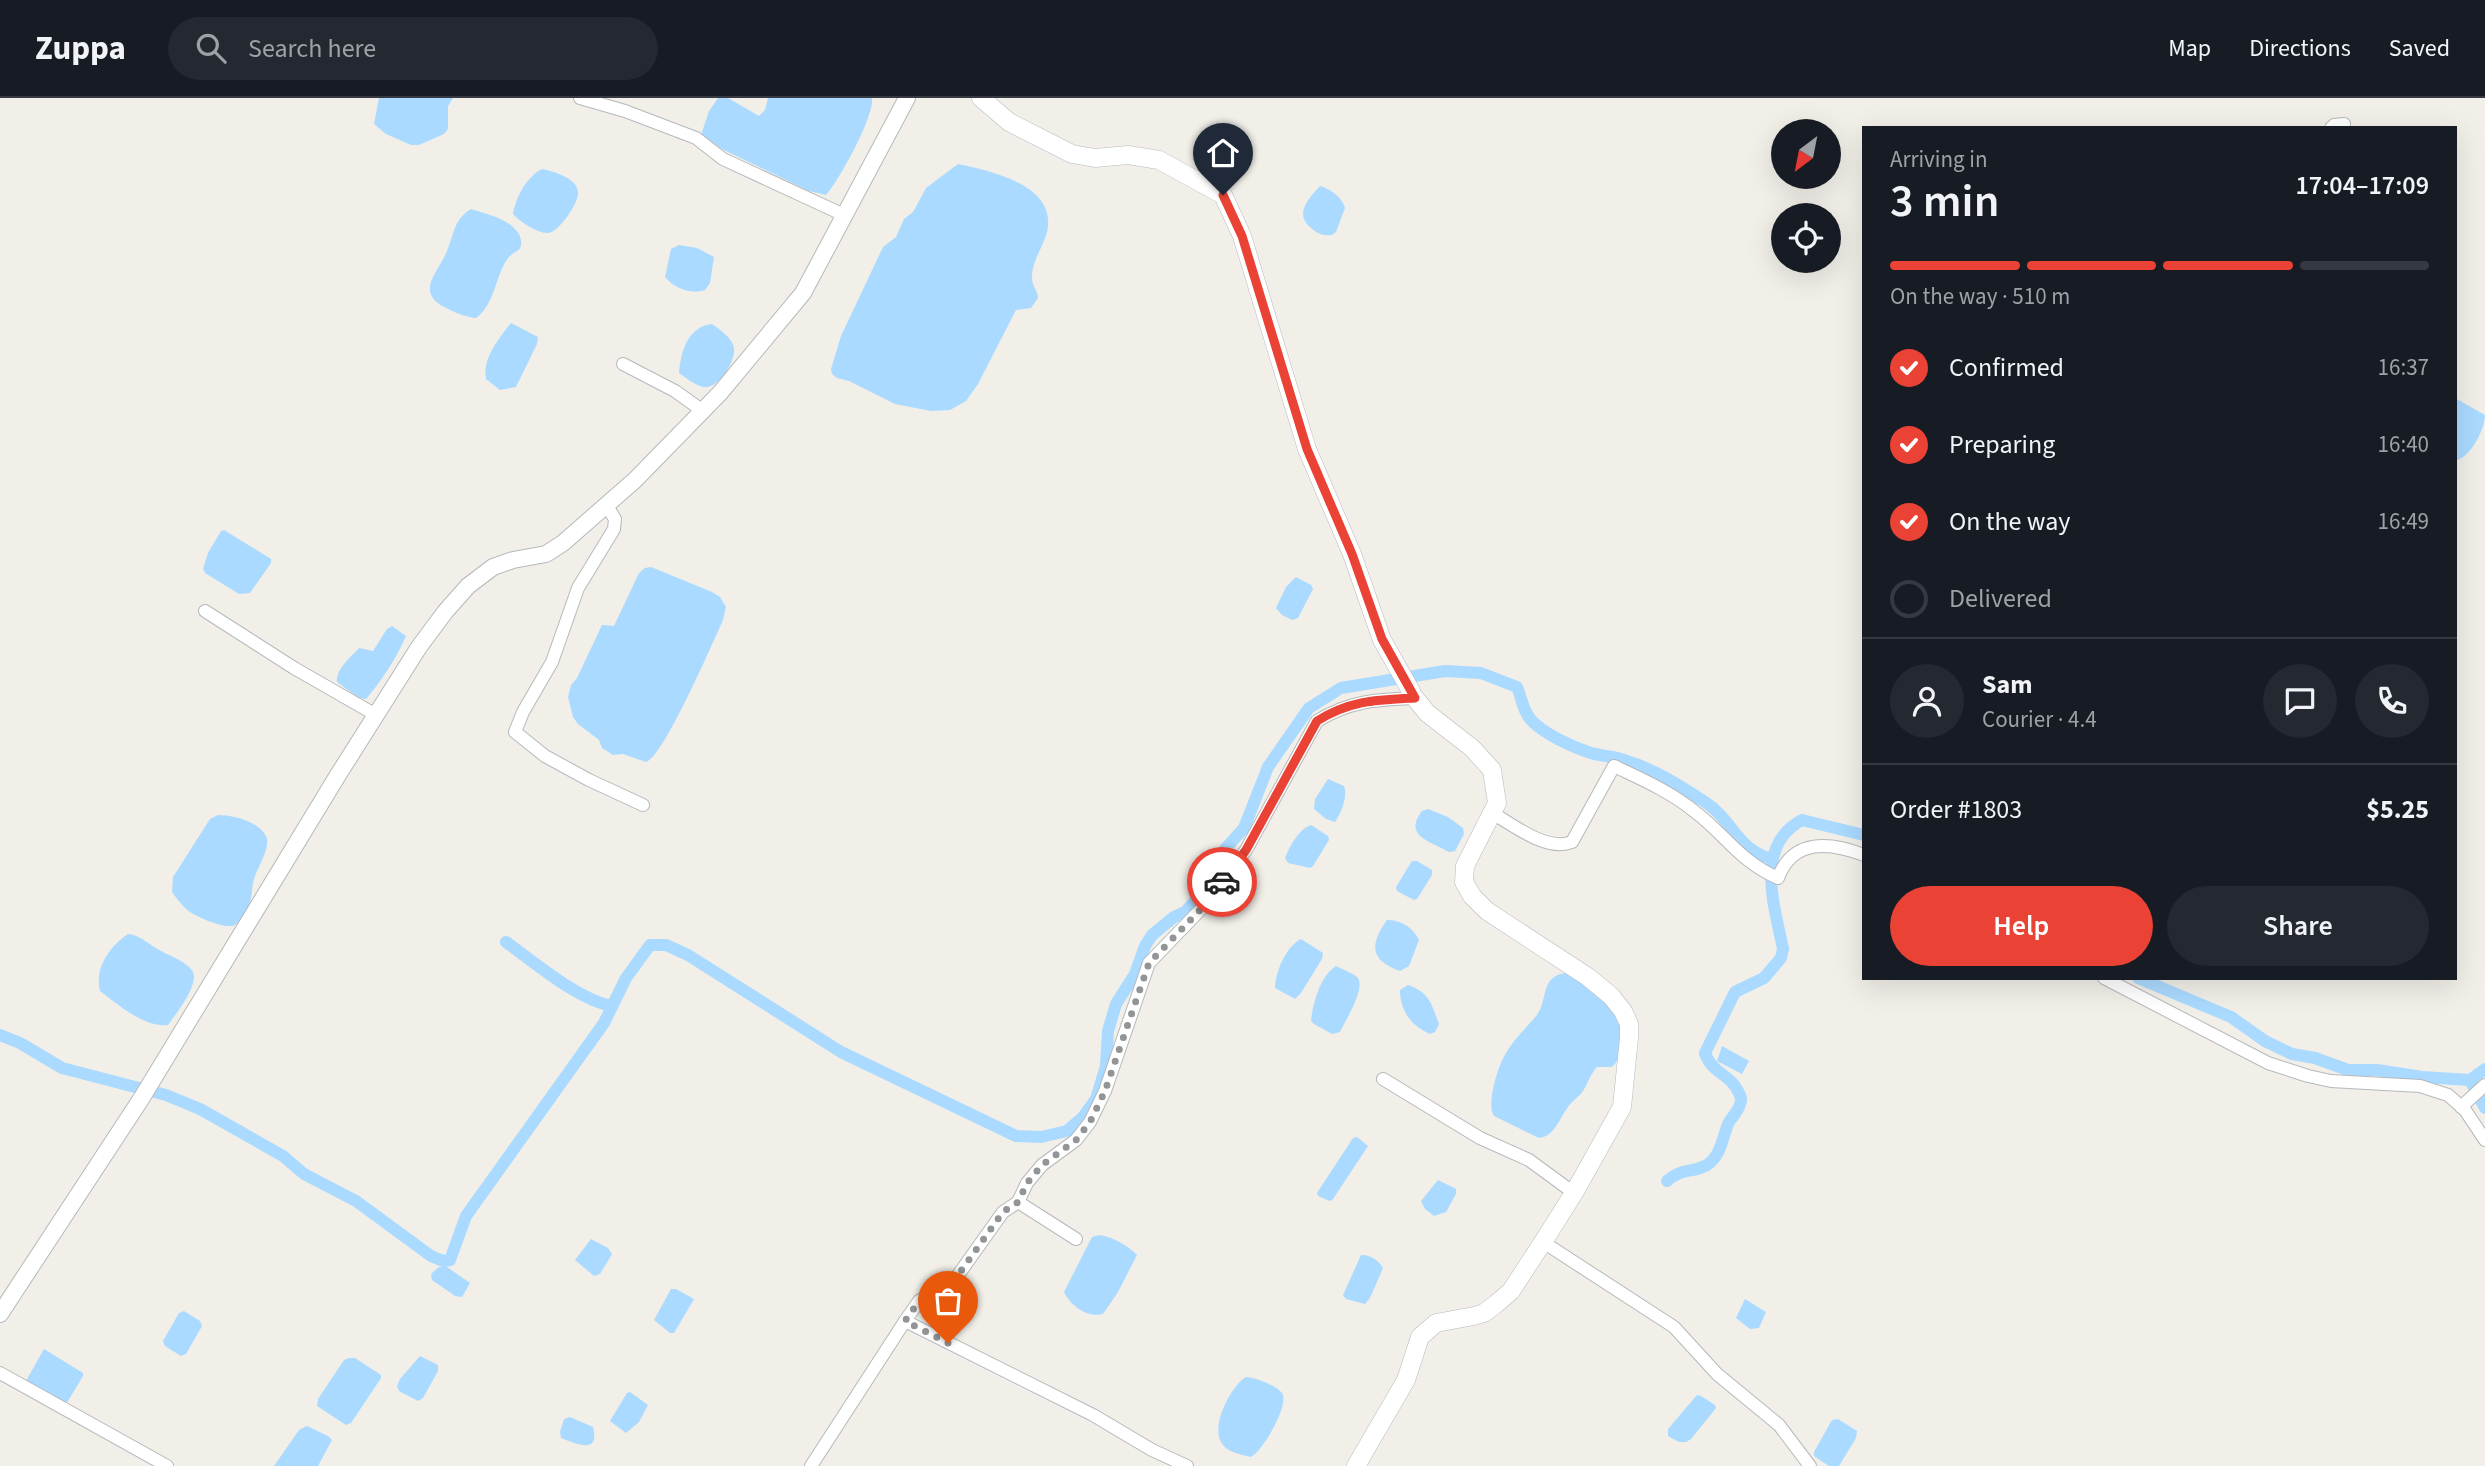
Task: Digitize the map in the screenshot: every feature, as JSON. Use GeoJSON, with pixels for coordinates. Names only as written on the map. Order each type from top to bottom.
{"type":"FeatureCollection","features":[{"type":"Feature","properties":{"kind":"main road"},"geometry":{"type":"LineString","coordinates":[[981,98],[1009,122],[1072,154],[1095,158],[1128,155],[1159,160],[1223,195],[1242,236],[1307,449],[1352,554],[1374,619],[1413,695],[1427,713],[1472,748],[1492,770],[1497,803],[1465,866],[1464,882],[1472,896],[1487,911],[1603,990],[1623,1011],[1629,1024],[1622,1107],[1574,1193],[1511,1290],[1484,1312],[1436,1323],[1420,1337],[1402,1388],[1356,1466]]}},
{"type":"Feature","properties":{"kind":"street"},"geometry":{"type":"LineString","coordinates":[[580,98],[625,111],[696,138],[723,159],[844,215]]}},
{"type":"Feature","properties":{"kind":"street"},"geometry":{"type":"LineString","coordinates":[[0,1314],[152,1082],[376,715],[419,647],[445,612],[468,586],[493,567],[554,551],[671,446],[703,411],[797,301],[907,98]]}},
{"type":"Feature","properties":{"kind":"street"},"geometry":{"type":"LineString","coordinates":[[624,364],[675,391],[703,411]]}},
{"type":"Feature","properties":{"kind":"street"},"geometry":{"type":"LineString","coordinates":[[607,506],[615,519],[614,529],[578,588],[552,662],[523,712],[515,732],[545,756],[643,805]]}},
{"type":"Feature","properties":{"kind":"street"},"geometry":{"type":"LineString","coordinates":[[205,611],[294,668],[376,715]]}},
{"type":"Feature","properties":{"kind":"street"},"geometry":{"type":"LineString","coordinates":[[811,1466],[919,1301],[956,1278],[1003,1212],[1018,1202],[1027,1183],[1042,1165],[1076,1140],[1090,1122],[1105,1091],[1149,963],[1203,907],[1246,850],[1317,721],[1337,709],[1367,701],[1413,695]]}},
{"type":"Feature","properties":{"kind":"street"},"geometry":{"type":"LineString","coordinates":[[1492,813],[1540,840],[1563,846],[1572,842],[1614,766],[1646,781],[1694,810],[1756,868],[1778,878],[1783,863],[1806,846],[1843,847],[1862,854]]}},
{"type":"Feature","properties":{"kind":"street"},"geometry":{"type":"LineString","coordinates":[[2108,980],[2269,1063],[2331,1081],[2420,1086],[2448,1095],[2461,1107],[2485,1140]]}},
{"type":"Feature","properties":{"kind":"street"},"geometry":{"type":"LineString","coordinates":[[1383,1080],[1480,1138],[1529,1160],[1574,1193]]}},
{"type":"Feature","properties":{"kind":"street"},"geometry":{"type":"LineString","coordinates":[[2461,1107],[2485,1085]]}},
{"type":"Feature","properties":{"kind":"street"},"geometry":{"type":"LineString","coordinates":[[1018,1202],[1076,1240]]}},
{"type":"Feature","properties":{"kind":"street"},"geometry":{"type":"LineString","coordinates":[[1543,1242],[1674,1327],[1717,1374],[1779,1425],[1810,1466]]}},
{"type":"Feature","properties":{"kind":"street"},"geometry":{"type":"LineString","coordinates":[[905,1321],[1093,1415],[1152,1450],[1187,1466]]}},
{"type":"Feature","properties":{"kind":"street"},"geometry":{"type":"LineString","coordinates":[[0,1373],[167,1466]]}},
{"type":"Feature","properties":{"kind":"water"},"geometry":{"type":"Polygon","coordinates":[[[379,98],[453,98],[448,106],[448,129],[444,134],[419,145],[411,145],[386,134],[374,124],[379,98]]]}},
{"type":"Feature","properties":{"kind":"water"},"geometry":{"type":"Polygon","coordinates":[[[718,98],[728,98],[759,116],[765,110],[768,98],[872,98],[862,132],[847,163],[826,195],[809,191],[724,150],[701,135],[709,111],[718,98]]]}},
{"type":"Feature","properties":{"kind":"water"},"geometry":{"type":"Polygon","coordinates":[[[958,164],[1004,176],[1032,192],[1042,203],[1048,216],[1047,232],[1032,272],[1038,298],[1031,308],[1016,310],[978,384],[966,401],[950,410],[931,411],[895,404],[849,381],[837,378],[831,369],[841,336],[883,247],[896,237],[904,219],[913,212],[926,188],[958,164]]]}},
{"type":"Feature","properties":{"kind":"water"},"geometry":{"type":"Polygon","coordinates":[[[542,169],[569,179],[578,191],[576,202],[567,216],[557,228],[547,233],[528,226],[513,214],[523,188],[531,177],[542,169]]]}},
{"type":"Feature","properties":{"kind":"water"},"geometry":{"type":"Polygon","coordinates":[[[1320,186],[1335,194],[1345,208],[1336,232],[1332,235],[1316,232],[1306,223],[1304,217],[1307,201],[1320,186]]]}},
{"type":"Feature","properties":{"kind":"water"},"geometry":{"type":"Polygon","coordinates":[[[471,209],[510,224],[519,234],[521,242],[519,249],[505,262],[488,304],[476,318],[444,307],[435,301],[430,288],[458,222],[471,209]]]}},
{"type":"Feature","properties":{"kind":"water"},"geometry":{"type":"Polygon","coordinates":[[[679,245],[697,248],[714,257],[710,283],[705,290],[683,290],[665,277],[671,249],[679,245]]]}},
{"type":"Feature","properties":{"kind":"water"},"geometry":{"type":"Polygon","coordinates":[[[511,323],[538,337],[537,344],[516,387],[500,390],[486,379],[485,371],[492,349],[511,323]]]}},
{"type":"Feature","properties":{"kind":"water"},"geometry":{"type":"Polygon","coordinates":[[[712,324],[731,340],[734,354],[725,374],[709,387],[703,387],[679,373],[680,365],[691,335],[703,326],[712,324]]]}},
{"type":"Feature","properties":{"kind":"water"},"geometry":{"type":"Polygon","coordinates":[[[2457,399],[2485,415],[2476,441],[2457,460],[2457,399]]]}},
{"type":"Feature","properties":{"kind":"water"},"geometry":{"type":"Polygon","coordinates":[[[224,530],[271,559],[271,563],[250,593],[239,594],[205,573],[203,569],[208,553],[224,530]]]}},
{"type":"Feature","properties":{"kind":"water"},"geometry":{"type":"Polygon","coordinates":[[[651,567],[712,592],[720,597],[726,607],[699,674],[675,721],[654,756],[646,762],[623,754],[613,755],[602,748],[599,740],[573,717],[568,697],[571,685],[577,678],[602,625],[614,626],[639,573],[651,567]]]}},
{"type":"Feature","properties":{"kind":"water"},"geometry":{"type":"Polygon","coordinates":[[[1296,577],[1311,585],[1313,589],[1298,618],[1292,620],[1276,608],[1286,587],[1296,577]]]}},
{"type":"Feature","properties":{"kind":"water"},"geometry":{"type":"Polygon","coordinates":[[[392,626],[406,636],[378,684],[366,699],[359,698],[337,682],[337,677],[344,664],[359,648],[373,651],[387,629],[392,626]]]}},
{"type":"Feature","properties":{"kind":"water"},"geometry":{"type":"Polygon","coordinates":[[[1328,779],[1344,786],[1345,790],[1343,805],[1335,822],[1326,819],[1314,809],[1315,799],[1328,779]]]}},
{"type":"Feature","properties":{"kind":"water"},"geometry":{"type":"Polygon","coordinates":[[[1428,809],[1448,817],[1463,828],[1464,834],[1455,851],[1449,852],[1427,841],[1417,832],[1417,819],[1422,811],[1428,809]]]}},
{"type":"Feature","properties":{"kind":"water"},"geometry":{"type":"Polygon","coordinates":[[[218,815],[231,816],[257,826],[267,840],[266,851],[254,880],[250,903],[246,912],[231,926],[212,922],[187,910],[172,892],[173,877],[210,819],[218,815]]]}},
{"type":"Feature","properties":{"kind":"water"},"geometry":{"type":"Polygon","coordinates":[[[1311,825],[1328,836],[1329,840],[1310,868],[1288,863],[1285,858],[1292,844],[1302,830],[1311,825]]]}},
{"type":"Feature","properties":{"kind":"water"},"geometry":{"type":"Polygon","coordinates":[[[1412,861],[1432,870],[1432,875],[1414,900],[1397,891],[1396,887],[1412,861]]]}},
{"type":"Feature","properties":{"kind":"water"},"geometry":{"type":"Polygon","coordinates":[[[1387,920],[1406,925],[1419,940],[1409,966],[1400,971],[1383,962],[1376,950],[1375,944],[1387,920]]]}},
{"type":"Feature","properties":{"kind":"water"},"geometry":{"type":"Polygon","coordinates":[[[128,934],[141,938],[183,962],[193,972],[190,992],[168,1025],[141,1019],[100,991],[101,966],[115,945],[128,934]]]}},
{"type":"Feature","properties":{"kind":"water"},"geometry":{"type":"Polygon","coordinates":[[[1301,939],[1323,953],[1322,959],[1295,999],[1275,988],[1287,953],[1301,939]]]}},
{"type":"Feature","properties":{"kind":"water"},"geometry":{"type":"Polygon","coordinates":[[[1336,966],[1357,977],[1359,988],[1340,1032],[1332,1034],[1311,1021],[1322,983],[1336,966]]]}},
{"type":"Feature","properties":{"kind":"water"},"geometry":{"type":"Polygon","coordinates":[[[1566,973],[1605,1000],[1612,1009],[1621,1029],[1620,1052],[1612,1067],[1597,1067],[1553,1131],[1539,1138],[1494,1116],[1492,1094],[1506,1053],[1537,1015],[1548,984],[1558,975],[1566,973]]]}},
{"type":"Feature","properties":{"kind":"water"},"geometry":{"type":"Polygon","coordinates":[[[1408,985],[1429,1000],[1439,1024],[1435,1032],[1430,1034],[1417,1027],[1404,1011],[1400,990],[1408,985]]]}},
{"type":"Feature","properties":{"kind":"water"},"geometry":{"type":"Polygon","coordinates":[[[1722,1046],[1749,1061],[1742,1074],[1717,1061],[1722,1046]]]}},
{"type":"Feature","properties":{"kind":"water"},"geometry":{"type":"Polygon","coordinates":[[[1357,1137],[1368,1146],[1333,1199],[1330,1201],[1318,1196],[1317,1193],[1353,1138],[1357,1137]]]}},
{"type":"Feature","properties":{"kind":"water"},"geometry":{"type":"Polygon","coordinates":[[[1438,1180],[1456,1189],[1456,1194],[1446,1212],[1434,1216],[1425,1209],[1421,1201],[1438,1180]]]}},
{"type":"Feature","properties":{"kind":"water"},"geometry":{"type":"Polygon","coordinates":[[[1099,1235],[1120,1242],[1137,1255],[1118,1292],[1103,1314],[1097,1315],[1080,1310],[1064,1292],[1092,1237],[1099,1235]]]}},
{"type":"Feature","properties":{"kind":"water"},"geometry":{"type":"Polygon","coordinates":[[[591,1239],[608,1248],[612,1254],[600,1274],[594,1276],[575,1260],[591,1239]]]}},
{"type":"Feature","properties":{"kind":"water"},"geometry":{"type":"Polygon","coordinates":[[[1361,1255],[1374,1259],[1383,1268],[1365,1304],[1346,1299],[1343,1295],[1361,1255]]]}},
{"type":"Feature","properties":{"kind":"water"},"geometry":{"type":"Polygon","coordinates":[[[439,1267],[447,1267],[470,1283],[462,1297],[455,1296],[432,1280],[431,1274],[439,1267]]]}},
{"type":"Feature","properties":{"kind":"water"},"geometry":{"type":"Polygon","coordinates":[[[671,1289],[694,1299],[674,1333],[670,1333],[654,1320],[671,1289]]]}},
{"type":"Feature","properties":{"kind":"water"},"geometry":{"type":"Polygon","coordinates":[[[1745,1299],[1766,1312],[1759,1328],[1750,1329],[1736,1318],[1745,1299]]]}},
{"type":"Feature","properties":{"kind":"water"},"geometry":{"type":"Polygon","coordinates":[[[184,1311],[200,1321],[202,1326],[186,1354],[181,1356],[165,1346],[163,1341],[179,1313],[184,1311]]]}},
{"type":"Feature","properties":{"kind":"water"},"geometry":{"type":"Polygon","coordinates":[[[44,1349],[83,1373],[65,1403],[26,1381],[44,1349]]]}},
{"type":"Feature","properties":{"kind":"water"},"geometry":{"type":"Polygon","coordinates":[[[420,1356],[438,1365],[438,1371],[423,1398],[418,1401],[399,1391],[397,1386],[420,1356]]]}},
{"type":"Feature","properties":{"kind":"water"},"geometry":{"type":"Polygon","coordinates":[[[355,1358],[381,1375],[381,1378],[351,1423],[346,1425],[317,1406],[318,1399],[344,1360],[355,1358]]]}},
{"type":"Feature","properties":{"kind":"water"},"geometry":{"type":"Polygon","coordinates":[[[1246,1377],[1275,1387],[1282,1393],[1283,1399],[1274,1428],[1262,1447],[1251,1457],[1227,1449],[1219,1435],[1224,1406],[1234,1389],[1246,1377]]]}},
{"type":"Feature","properties":{"kind":"water"},"geometry":{"type":"Polygon","coordinates":[[[630,1392],[648,1405],[639,1422],[626,1433],[610,1421],[630,1392]]]}},
{"type":"Feature","properties":{"kind":"water"},"geometry":{"type":"Polygon","coordinates":[[[1697,1395],[1716,1408],[1691,1439],[1679,1442],[1668,1436],[1668,1429],[1697,1395]]]}},
{"type":"Feature","properties":{"kind":"water"},"geometry":{"type":"Polygon","coordinates":[[[570,1417],[593,1427],[594,1436],[590,1444],[580,1445],[561,1438],[564,1419],[570,1417]]]}},
{"type":"Feature","properties":{"kind":"water"},"geometry":{"type":"Polygon","coordinates":[[[1838,1419],[1857,1431],[1856,1438],[1839,1466],[1829,1466],[1814,1456],[1814,1452],[1832,1420],[1838,1419]]]}},
{"type":"Feature","properties":{"kind":"water"},"geometry":{"type":"Polygon","coordinates":[[[307,1426],[332,1440],[318,1466],[274,1466],[299,1430],[307,1426]]]}},
{"type":"Feature","properties":{"kind":"waterway"},"geometry":{"type":"LineString","coordinates":[[0,1035],[20,1043],[62,1068],[166,1095],[200,1109],[283,1156],[304,1174],[356,1201],[431,1256],[443,1261],[450,1260],[466,1216],[604,1023],[626,978],[650,945],[666,945],[688,955],[841,1052],[1016,1136],[1041,1137],[1067,1131],[1083,1117],[1096,1099],[1106,1066],[1108,1031],[1116,1004],[1135,974],[1145,946],[1152,935],[1174,917],[1185,912],[1194,902],[1225,849],[1244,828],[1268,767],[1309,708],[1341,688],[1445,671],[1481,673],[1517,687],[1527,714],[1544,730],[1581,749],[1635,764],[1666,778],[1714,809],[1751,849],[1772,859]]}},
{"type":"Feature","properties":{"kind":"waterway"},"geometry":{"type":"LineString","coordinates":[[1667,1181],[1677,1174],[1702,1167],[1712,1161],[1739,1106],[1741,1098],[1736,1087],[1712,1065],[1705,1053],[1735,992],[1764,978],[1781,958],[1783,949],[1771,878],[1777,845],[1787,831],[1802,820],[1862,835]]}},
{"type":"Feature","properties":{"kind":"waterway"},"geometry":{"type":"LineString","coordinates":[[506,942],[571,988],[612,1006]]}},
{"type":"Feature","properties":{"kind":"waterway"},"geometry":{"type":"LineString","coordinates":[[2143,980],[2231,1017],[2265,1041],[2292,1054],[2315,1058],[2348,1070],[2377,1070],[2422,1077],[2470,1080],[2485,1069]]}},
{"type":"Feature","properties":{"kind":"waterway"},"geometry":{"type":"LineString","coordinates":[[2472,1084],[2485,1108]]}},
{"type":"Feature","properties":{"kind":"way so far"},"geometry":{"type":"LineString","coordinates":[[948,1343],[905,1321],[919,1301],[956,1278],[1003,1212],[1018,1202],[1027,1183],[1042,1165],[1076,1140],[1090,1122],[1105,1091],[1149,963],[1203,907],[1222,882]]}},
{"type":"Feature","properties":{"kind":"route"},"geometry":{"type":"LineString","coordinates":[[1222,882],[1246,850],[1317,721],[1337,709],[1367,701],[1415,698],[1382,639],[1352,554],[1307,449],[1242,236],[1223,195]]}}]}
